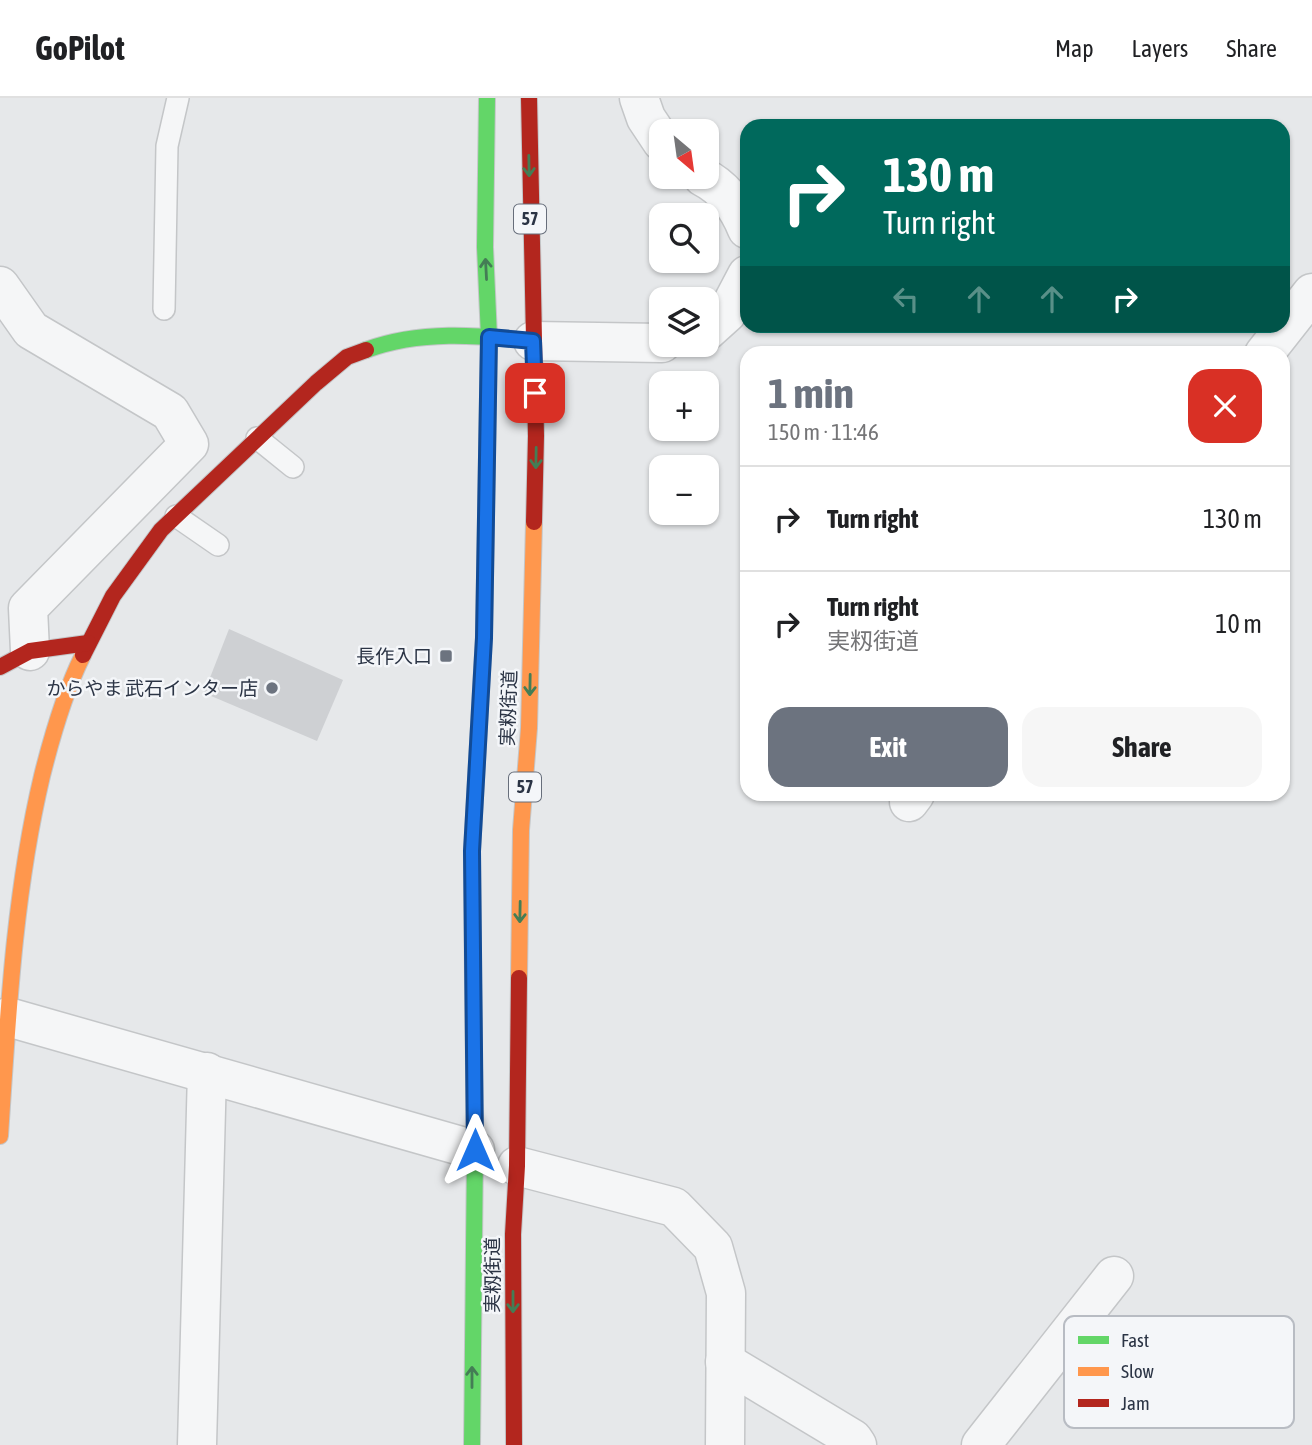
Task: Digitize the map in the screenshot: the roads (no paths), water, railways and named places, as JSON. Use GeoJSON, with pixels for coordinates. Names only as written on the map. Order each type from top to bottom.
{"type":"FeatureCollection","features":[{"type":"Feature","properties":{"kind":"main road","name":"実籾街道"},"geometry":{"type":"LineString","coordinates":[[472,1445],[475,1150],[472,851],[484,638],[489,337],[485,247],[487,98]]}},
{"type":"Feature","properties":{"kind":"main road","name":"実籾街道"},"geometry":{"type":"LineString","coordinates":[[514,1445],[513,1234],[517,1166],[522,830],[529,728],[536,450],[529,98]]}},
{"type":"Feature","properties":{"kind":"main road"},"geometry":{"type":"LineString","coordinates":[[0,1136],[8,1017],[29,821],[48,746],[88,643],[127,576],[162,529],[347,356],[409,338],[489,337],[533,341]]}},
{"type":"Feature","properties":{"kind":"main road"},"geometry":{"type":"LineString","coordinates":[[15,659],[88,643]]}},
{"type":"Feature","properties":{"kind":"street"},"geometry":{"type":"LineString","coordinates":[[639,98],[649,122]]}},
{"type":"Feature","properties":{"kind":"street"},"geometry":{"type":"LineString","coordinates":[[719,189],[729,197],[740,213]]}},
{"type":"Feature","properties":{"kind":"street"},"geometry":{"type":"LineString","coordinates":[[0,286],[31,330],[170,412],[189,444],[28,608],[15,659]]}},
{"type":"Feature","properties":{"kind":"street"},"geometry":{"type":"LineString","coordinates":[[719,320],[727,313],[740,288]]}},
{"type":"Feature","properties":{"kind":"street"},"geometry":{"type":"LineString","coordinates":[[1290,328],[1305,313]]}},
{"type":"Feature","properties":{"kind":"street"},"geometry":{"type":"LineString","coordinates":[[1272,346],[1285,333]]}},
{"type":"Feature","properties":{"kind":"street"},"geometry":{"type":"LineString","coordinates":[[533,341],[649,343]]}},
{"type":"Feature","properties":{"kind":"street"},"geometry":{"type":"LineString","coordinates":[[8,1017],[475,1150]]}},
{"type":"Feature","properties":{"kind":"street"},"geometry":{"type":"LineString","coordinates":[[197,1445],[207,1072]]}},
{"type":"Feature","properties":{"kind":"street"},"geometry":{"type":"LineString","coordinates":[[517,1166],[674,1207],[713,1247],[726,1293],[725,1445]]}},
{"type":"Feature","properties":{"kind":"street"},"geometry":{"type":"LineString","coordinates":[[1083,1316],[1114,1276]]}},
{"type":"Feature","properties":{"kind":"street"},"geometry":{"type":"LineString","coordinates":[[981,1445],[1064,1340]]}},
{"type":"Feature","properties":{"kind":"street"},"geometry":{"type":"LineString","coordinates":[[725,1362],[853,1439],[857,1445]]}},
{"type":"Feature","properties":{"kind":"lane"},"geometry":{"type":"LineString","coordinates":[[164,309],[167,146],[178,98]]}},
{"type":"Feature","properties":{"kind":"lane"},"geometry":{"type":"LineString","coordinates":[[257,438],[293,467]]}},
{"type":"Feature","properties":{"kind":"lane"},"geometry":{"type":"LineString","coordinates":[[176,516],[218,545]]}},
{"type":"Feature","properties":{"kind":"place","name":"長作入口"},"geometry":{"type":"Point","coordinates":[446,656]}},
{"type":"Feature","properties":{"kind":"place","name":"からやま 武石インター店"},"geometry":{"type":"Point","coordinates":[272,688]}}]}
